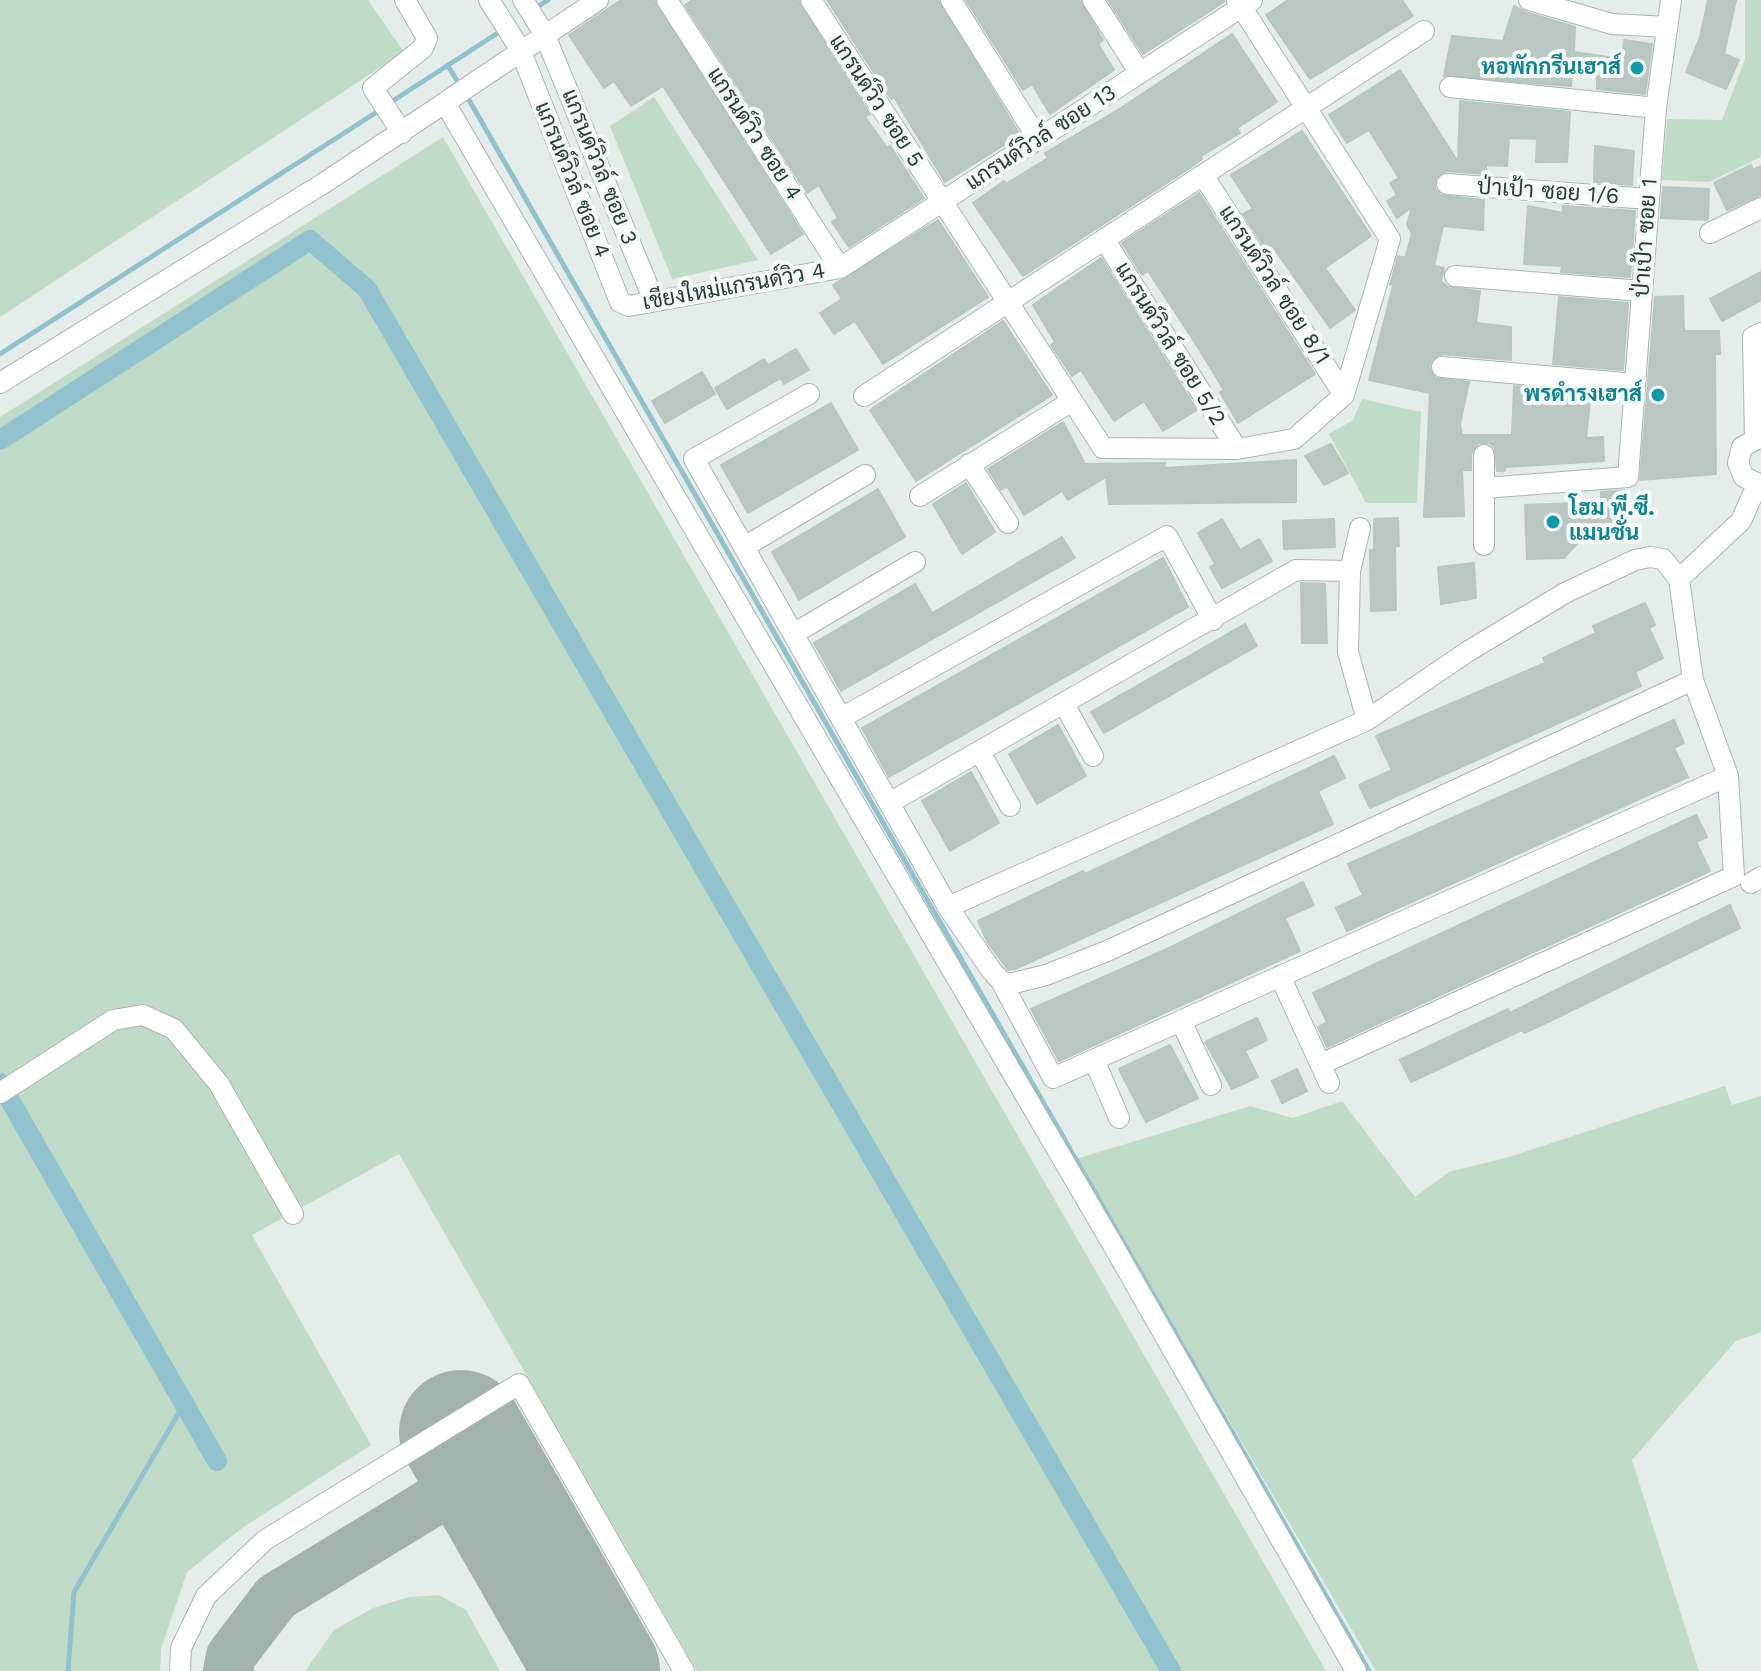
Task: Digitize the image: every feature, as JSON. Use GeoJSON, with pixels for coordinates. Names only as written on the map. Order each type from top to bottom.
{"type":"FeatureCollection","features":[{"type":"Feature","properties":{"kind":"street"},"geometry":{"type":"LineString","coordinates":[[402,133],[373,88],[423,48],[427,38],[405,0]]}},
{"type":"Feature","properties":{"kind":"street"},"geometry":{"type":"LineString","coordinates":[[0,383],[402,133],[470,85],[518,45],[598,0]]}},
{"type":"Feature","properties":{"kind":"street","name":"แกรนด์วิว ซอย 4"},"geometry":{"type":"LineString","coordinates":[[667,0],[840,268]]}},
{"type":"Feature","properties":{"kind":"street","name":"แกรนด์วิว ซอย 5"},"geometry":{"type":"LineString","coordinates":[[811,0],[1103,448],[1237,449]]}},
{"type":"Feature","properties":{"kind":"street"},"geometry":{"type":"LineString","coordinates":[[951,0],[1038,139]]}},
{"type":"Feature","properties":{"kind":"street"},"geometry":{"type":"LineString","coordinates":[[1093,0],[1140,73]]}},
{"type":"Feature","properties":{"kind":"street"},"geometry":{"type":"LineString","coordinates":[[1529,0],[1612,24],[1667,27]]}},
{"type":"Feature","properties":{"kind":"street","name":"ป่าเป้า ซอย 1"},"geometry":{"type":"LineString","coordinates":[[1484,488],[1628,477],[1656,108],[1671,0]]}},
{"type":"Feature","properties":{"kind":"street","name":"แกรนด์วิวล์ ซอย 13"},"geometry":{"type":"LineString","coordinates":[[840,268],[1140,73],[1243,2],[1304,109],[1390,239],[1344,395]]}},
{"type":"Feature","properties":{"kind":"street","name":"แกรนด์วิวล์ ซอย 3"},"geometry":{"type":"LineString","coordinates":[[507,5],[542,29],[654,301]]}},
{"type":"Feature","properties":{"kind":"street","name":"แกรนด์วิวล์ ซอย 4"},"geometry":{"type":"LineString","coordinates":[[507,5],[518,45],[620,302],[629,306]]}},
{"type":"Feature","properties":{"kind":"street"},"geometry":{"type":"LineString","coordinates":[[864,396],[1424,31]]}},
{"type":"Feature","properties":{"kind":"street"},"geometry":{"type":"LineString","coordinates":[[1450,87],[1656,108]]}},
{"type":"Feature","properties":{"kind":"street"},"geometry":{"type":"LineString","coordinates":[[448,101],[1110,1240],[1356,1671]]}},
{"type":"Feature","properties":{"kind":"street","name":"แกรนด์วิวล์ ซอย 8/1"},"geometry":{"type":"LineString","coordinates":[[1203,175],[1344,395]]}},
{"type":"Feature","properties":{"kind":"street","name":"ป่าเป้า ซอย 1/6"},"geometry":{"type":"LineString","coordinates":[[1447,184],[1649,199]]}},
{"type":"Feature","properties":{"kind":"street"},"geometry":{"type":"LineString","coordinates":[[1710,233],[1761,208]]}},
{"type":"Feature","properties":{"kind":"street","name":"แกรนด์วิวล์ ซอย 5/2"},"geometry":{"type":"LineString","coordinates":[[1104,239],[1237,449]]}},
{"type":"Feature","properties":{"kind":"street","name":"เชียงใหม่แกรนด์วิว 4"},"geometry":{"type":"LineString","coordinates":[[629,306],[840,268]]}},
{"type":"Feature","properties":{"kind":"street"},"geometry":{"type":"LineString","coordinates":[[1455,276],[1642,291]]}},
{"type":"Feature","properties":{"kind":"street"},"geometry":{"type":"LineString","coordinates":[[1679,579],[1741,521],[1759,485],[1744,477],[1738,463],[1742,447],[1758,438],[1753,337],[1761,333]]}},
{"type":"Feature","properties":{"kind":"street"},"geometry":{"type":"LineString","coordinates":[[1442,367],[1635,384]]}},
{"type":"Feature","properties":{"kind":"street"},"geometry":{"type":"LineString","coordinates":[[809,394],[694,459],[948,907],[1001,981],[1053,1078],[1728,776]]}},
{"type":"Feature","properties":{"kind":"street"},"geometry":{"type":"LineString","coordinates":[[1237,449],[1294,439],[1344,395]]}},
{"type":"Feature","properties":{"kind":"street"},"geometry":{"type":"LineString","coordinates":[[920,496],[1072,401]]}},
{"type":"Feature","properties":{"kind":"street"},"geometry":{"type":"LineString","coordinates":[[1484,455],[1484,545]]}},
{"type":"Feature","properties":{"kind":"street"},"geometry":{"type":"LineString","coordinates":[[969,464],[1008,523]]}},
{"type":"Feature","properties":{"kind":"street"},"geometry":{"type":"LineString","coordinates":[[744,547],[865,475]]}},
{"type":"Feature","properties":{"kind":"street"},"geometry":{"type":"LineString","coordinates":[[1360,528],[1350,571],[1348,652],[1367,720]]}},
{"type":"Feature","properties":{"kind":"street"},"geometry":{"type":"LineString","coordinates":[[841,718],[1167,536],[1213,620]]}},
{"type":"Feature","properties":{"kind":"street"},"geometry":{"type":"LineString","coordinates":[[948,907],[1367,720],[1528,615],[1635,560],[1650,557],[1663,559],[1679,579],[1693,680],[1728,776],[1734,876],[1325,1074],[1280,976]]}},
{"type":"Feature","properties":{"kind":"street"},"geometry":{"type":"LineString","coordinates":[[793,634],[915,562]]}},
{"type":"Feature","properties":{"kind":"street"},"geometry":{"type":"LineString","coordinates":[[889,803],[1296,570],[1350,571]]}},
{"type":"Feature","properties":{"kind":"street"},"geometry":{"type":"LineString","coordinates":[[1001,981],[1024,983],[1107,951],[1693,680]]}},
{"type":"Feature","properties":{"kind":"street"},"geometry":{"type":"LineString","coordinates":[[1064,704],[1093,756]]}},
{"type":"Feature","properties":{"kind":"street"},"geometry":{"type":"LineString","coordinates":[[980,752],[1010,806]]}},
{"type":"Feature","properties":{"kind":"street"},"geometry":{"type":"LineString","coordinates":[[9,1089],[113,1020],[143,1015],[174,1029],[219,1084],[293,1214]]}},
{"type":"Feature","properties":{"kind":"street"},"geometry":{"type":"LineString","coordinates":[[1181,1021],[1211,1085]]}},
{"type":"Feature","properties":{"kind":"street"},"geometry":{"type":"LineString","coordinates":[[1094,1060],[1119,1118]]}},
{"type":"Feature","properties":{"kind":"street"},"geometry":{"type":"LineString","coordinates":[[180,1671],[181,1648],[206,1596],[265,1540],[519,1384],[684,1671]]}},
{"type":"Feature","properties":{"kind":"green space"},"geometry":{"type":"Polygon","coordinates":[[[0,0],[368,0],[404,52],[0,317],[0,0]]]}},
{"type":"Feature","properties":{"kind":"green space"},"geometry":{"type":"Polygon","coordinates":[[[1745,0],[1761,0],[1761,157],[1709,182],[1662,180],[1667,119],[1722,120],[1745,59],[1745,0]]]}},
{"type":"Feature","properties":{"kind":"green space"},"geometry":{"type":"Polygon","coordinates":[[[654,97],[758,260],[672,279],[610,126],[654,97]]]}},
{"type":"Feature","properties":{"kind":"green space"},"geometry":{"type":"Polygon","coordinates":[[[443,137],[1326,1671],[697,1671],[399,1154],[252,1235],[371,1445],[242,1528],[187,1572],[161,1649],[160,1671],[0,1671],[0,417],[443,137]]]}},
{"type":"Feature","properties":{"kind":"green space"},"geometry":{"type":"Polygon","coordinates":[[[1362,399],[1421,412],[1417,503],[1366,503],[1329,434],[1353,420],[1362,399]]]}},
{"type":"Feature","properties":{"kind":"green space"},"geometry":{"type":"Polygon","coordinates":[[[1725,1086],[1732,1105],[1761,1096],[1761,1332],[1736,1341],[1632,1460],[1699,1671],[1376,1671],[1076,1159],[1250,1106],[1293,1118],[1342,1101],[1415,1197],[1449,1172],[1506,1158],[1725,1086]]]}},
{"type":"Feature","properties":{"kind":"green space"},"geometry":{"type":"Polygon","coordinates":[[[439,1595],[466,1610],[500,1671],[305,1671],[334,1630],[373,1608],[409,1597],[439,1595]]]}},
{"type":"Feature","properties":{"kind":"building"},"geometry":{"type":"Polygon","coordinates":[[[621,0],[654,0],[803,234],[771,254],[663,86],[631,106],[614,81],[604,88],[569,35],[621,0]]]}},
{"type":"Feature","properties":{"kind":"building"},"geometry":{"type":"Polygon","coordinates":[[[692,0],[798,0],[870,114],[865,117],[887,148],[890,146],[924,198],[849,247],[832,222],[838,218],[819,185],[807,193],[685,5],[692,0]]]}},
{"type":"Feature","properties":{"kind":"building"},"geometry":{"type":"Polygon","coordinates":[[[827,0],[938,0],[1020,135],[945,182],[894,97],[891,99],[827,0]]]}},
{"type":"Feature","properties":{"kind":"building"},"geometry":{"type":"Polygon","coordinates":[[[966,0],[1080,0],[1103,40],[1098,44],[1114,70],[1050,114],[1032,84],[1023,90],[966,0]]]}},
{"type":"Feature","properties":{"kind":"building"},"geometry":{"type":"Polygon","coordinates":[[[1108,0],[1224,0],[1224,2],[1143,54],[1108,0]]]}},
{"type":"Feature","properties":{"kind":"building"},"geometry":{"type":"Polygon","coordinates":[[[1288,0],[1402,0],[1413,16],[1310,79],[1266,15],[1288,0]]]}},
{"type":"Feature","properties":{"kind":"building"},"geometry":{"type":"Polygon","coordinates":[[[1708,0],[1736,0],[1724,54],[1739,60],[1726,89],[1686,72],[1700,37],[1708,0]]]}},
{"type":"Feature","properties":{"kind":"building"},"geometry":{"type":"Polygon","coordinates":[[[1514,6],[1575,27],[1574,52],[1622,59],[1624,40],[1652,44],[1645,94],[1597,89],[1597,70],[1572,69],[1571,86],[1444,76],[1452,36],[1503,41],[1514,6]]]}},
{"type":"Feature","properties":{"kind":"building"},"geometry":{"type":"Polygon","coordinates":[[[1232,34],[1277,102],[1237,128],[1240,133],[1201,156],[1202,159],[1190,168],[1023,276],[973,203],[1004,181],[1006,184],[1048,158],[1045,153],[1121,108],[1232,34]]]}},
{"type":"Feature","properties":{"kind":"building"},"geometry":{"type":"Polygon","coordinates":[[[1400,70],[1458,162],[1460,101],[1570,112],[1567,162],[1536,162],[1537,139],[1509,138],[1507,166],[1486,165],[1486,174],[1447,171],[1436,177],[1435,189],[1440,195],[1484,200],[1483,230],[1443,226],[1434,266],[1444,268],[1441,281],[1448,287],[1480,291],[1476,323],[1511,327],[1511,360],[1442,354],[1432,359],[1429,367],[1435,378],[1469,382],[1460,424],[1462,435],[1512,435],[1514,386],[1591,393],[1586,438],[1603,437],[1604,461],[1505,467],[1505,471],[1497,471],[1495,448],[1490,443],[1478,443],[1471,454],[1471,470],[1462,470],[1464,516],[1424,517],[1430,393],[1369,380],[1398,256],[1405,258],[1412,234],[1407,225],[1412,207],[1397,218],[1387,201],[1397,195],[1390,183],[1399,178],[1369,130],[1347,143],[1329,115],[1400,70]]]}},
{"type":"Feature","properties":{"kind":"building"},"geometry":{"type":"Polygon","coordinates":[[[1302,131],[1371,236],[1325,268],[1355,310],[1330,328],[1273,247],[1267,251],[1243,214],[1253,209],[1231,175],[1302,131]]]}},
{"type":"Feature","properties":{"kind":"building"},"geometry":{"type":"Polygon","coordinates":[[[1595,146],[1634,151],[1632,185],[1594,182],[1595,146]]]}},
{"type":"Feature","properties":{"kind":"building"},"geometry":{"type":"Polygon","coordinates":[[[1751,165],[1753,170],[1761,166],[1761,195],[1727,210],[1714,183],[1751,165]]]}},
{"type":"Feature","properties":{"kind":"building"},"geometry":{"type":"Polygon","coordinates":[[[1663,187],[1709,189],[1708,220],[1661,218],[1663,187]]]}},
{"type":"Feature","properties":{"kind":"building"},"geometry":{"type":"Polygon","coordinates":[[[1199,193],[1315,374],[1238,423],[1220,392],[1224,390],[1194,341],[1148,271],[1142,275],[1122,243],[1199,193]]]}},
{"type":"Feature","properties":{"kind":"building"},"geometry":{"type":"Polygon","coordinates":[[[1528,206],[1563,213],[1563,206],[1635,211],[1630,277],[1561,272],[1562,266],[1524,264],[1528,206]]]}},
{"type":"Feature","properties":{"kind":"building"},"geometry":{"type":"Polygon","coordinates":[[[938,220],[988,297],[883,364],[855,321],[834,334],[820,313],[842,299],[833,285],[938,220]]]}},
{"type":"Feature","properties":{"kind":"building"},"geometry":{"type":"Polygon","coordinates":[[[1101,258],[1197,410],[1163,431],[1144,401],[1114,421],[1081,370],[1072,376],[1051,345],[1055,342],[1033,305],[1101,258]]]}},
{"type":"Feature","properties":{"kind":"building"},"geometry":{"type":"Polygon","coordinates":[[[1761,272],[1761,300],[1722,321],[1710,299],[1761,272]]]}},
{"type":"Feature","properties":{"kind":"building"},"geometry":{"type":"Polygon","coordinates":[[[1683,296],[1684,331],[1719,331],[1720,354],[1715,354],[1716,474],[1640,480],[1655,297],[1683,296]]]}},
{"type":"Feature","properties":{"kind":"building"},"geometry":{"type":"Polygon","coordinates":[[[1559,297],[1628,303],[1623,370],[1553,364],[1559,297]]]}},
{"type":"Feature","properties":{"kind":"building"},"geometry":{"type":"Polygon","coordinates":[[[1003,321],[1052,395],[916,481],[870,410],[1003,321]]]}},
{"type":"Feature","properties":{"kind":"building"},"geometry":{"type":"Polygon","coordinates":[[[796,349],[809,370],[784,384],[781,378],[727,409],[715,388],[764,359],[768,365],[796,349]]]}},
{"type":"Feature","properties":{"kind":"building"},"geometry":{"type":"Polygon","coordinates":[[[702,372],[715,394],[665,423],[652,401],[702,372]]]}},
{"type":"Feature","properties":{"kind":"building"},"geometry":{"type":"Polygon","coordinates":[[[831,403],[858,450],[748,513],[721,465],[831,403]]]}},
{"type":"Feature","properties":{"kind":"building"},"geometry":{"type":"Polygon","coordinates":[[[1063,422],[1085,464],[1165,463],[1164,468],[1296,460],[1296,502],[1109,504],[1106,477],[1068,500],[1062,491],[1024,515],[1007,486],[1001,490],[988,469],[1063,422]]]}},
{"type":"Feature","properties":{"kind":"building"},"geometry":{"type":"Polygon","coordinates":[[[1331,444],[1348,473],[1324,485],[1305,456],[1331,444]]]}},
{"type":"Feature","properties":{"kind":"building"},"geometry":{"type":"Polygon","coordinates":[[[966,483],[995,532],[962,554],[933,504],[966,483]]]}},
{"type":"Feature","properties":{"kind":"building"},"geometry":{"type":"Polygon","coordinates":[[[878,489],[905,537],[799,600],[772,552],[878,489]]]}},
{"type":"Feature","properties":{"kind":"building","name":"โฮม พี.ซี. แมนชั่น"},"geometry":{"type":"Polygon","coordinates":[[[1625,490],[1624,527],[1581,530],[1581,539],[1564,558],[1527,559],[1525,505],[1601,502],[1601,492],[1625,490]]]}},
{"type":"Feature","properties":{"kind":"building"},"geometry":{"type":"Polygon","coordinates":[[[1398,518],[1396,610],[1371,611],[1370,550],[1374,550],[1374,519],[1398,518]]]}},
{"type":"Feature","properties":{"kind":"building"},"geometry":{"type":"Polygon","coordinates":[[[1222,519],[1240,550],[1259,539],[1272,561],[1222,588],[1210,567],[1215,564],[1198,533],[1222,519]]]}},
{"type":"Feature","properties":{"kind":"building"},"geometry":{"type":"Polygon","coordinates":[[[1334,519],[1335,547],[1284,549],[1283,521],[1334,519]]]}},
{"type":"Feature","properties":{"kind":"building"},"geometry":{"type":"Polygon","coordinates":[[[1062,537],[1075,558],[841,691],[814,643],[915,584],[932,613],[1062,537]]]}},
{"type":"Feature","properties":{"kind":"building"},"geometry":{"type":"Polygon","coordinates":[[[1163,558],[1188,607],[889,777],[862,728],[1163,558]]]}},
{"type":"Feature","properties":{"kind":"building"},"geometry":{"type":"Polygon","coordinates":[[[1474,563],[1476,598],[1441,604],[1438,567],[1474,563]]]}},
{"type":"Feature","properties":{"kind":"building"},"geometry":{"type":"Polygon","coordinates":[[[1301,583],[1325,584],[1327,643],[1302,643],[1301,583]]]}},
{"type":"Feature","properties":{"kind":"building"},"geometry":{"type":"Polygon","coordinates":[[[1645,603],[1655,625],[1649,628],[1663,658],[1635,672],[1641,686],[1370,808],[1359,785],[1392,770],[1376,736],[1545,663],[1543,658],[1596,633],[1593,626],[1645,603]]]}},
{"type":"Feature","properties":{"kind":"building"},"geometry":{"type":"Polygon","coordinates":[[[1245,624],[1257,646],[1104,733],[1091,712],[1245,624]]]}},
{"type":"Feature","properties":{"kind":"building"},"geometry":{"type":"Polygon","coordinates":[[[1674,720],[1684,743],[1674,748],[1688,777],[1347,931],[1336,908],[1363,895],[1348,864],[1674,720]]]}},
{"type":"Feature","properties":{"kind":"building"},"geometry":{"type":"Polygon","coordinates":[[[1058,725],[1086,776],[1037,804],[1009,754],[1058,725]]]}},
{"type":"Feature","properties":{"kind":"building"},"geometry":{"type":"Polygon","coordinates":[[[1334,756],[1345,778],[1318,791],[1333,824],[1015,969],[1008,970],[988,943],[978,921],[1334,756]]]}},
{"type":"Feature","properties":{"kind":"building"},"geometry":{"type":"Polygon","coordinates":[[[971,772],[999,823],[950,851],[922,801],[971,772]]]}},
{"type":"Feature","properties":{"kind":"building"},"geometry":{"type":"Polygon","coordinates":[[[1696,815],[1707,837],[1696,842],[1710,871],[1327,1047],[1318,1027],[1327,1022],[1313,993],[1696,815]]]}},
{"type":"Feature","properties":{"kind":"building"},"geometry":{"type":"Polygon","coordinates":[[[1303,882],[1314,905],[1285,918],[1300,951],[1059,1061],[1031,1009],[1167,949],[1303,882]]]}},
{"type":"Feature","properties":{"kind":"building"},"geometry":{"type":"Polygon","coordinates":[[[1730,905],[1740,928],[1550,1021],[1524,1033],[1522,1030],[1411,1082],[1400,1060],[1508,1009],[1510,1013],[1730,905]]]}},
{"type":"Feature","properties":{"kind":"building"},"geometry":{"type":"Polygon","coordinates":[[[1257,1018],[1267,1040],[1245,1051],[1258,1077],[1232,1089],[1205,1042],[1257,1018]]]}},
{"type":"Feature","properties":{"kind":"building"},"geometry":{"type":"Polygon","coordinates":[[[1170,1045],[1198,1098],[1146,1122],[1119,1069],[1170,1045]]]}},
{"type":"Feature","properties":{"kind":"building"},"geometry":{"type":"Polygon","coordinates":[[[1297,1069],[1307,1091],[1282,1103],[1272,1081],[1297,1069]]]}},
{"type":"Feature","properties":{"kind":"waterway"},"geometry":{"type":"LineString","coordinates":[[536,8],[548,0]]}},
{"type":"Feature","properties":{"kind":"waterway"},"geometry":{"type":"LineString","coordinates":[[388,104],[504,29]]}},
{"type":"Feature","properties":{"kind":"waterway"},"geometry":{"type":"LineString","coordinates":[[448,66],[459,84]]}},
{"type":"Feature","properties":{"kind":"waterway"},"geometry":{"type":"LineString","coordinates":[[465,93],[1369,1671]]}},
{"type":"Feature","properties":{"kind":"waterway"},"geometry":{"type":"LineString","coordinates":[[0,354],[380,110]]}},
{"type":"Feature","properties":{"kind":"waterway"},"geometry":{"type":"LineString","coordinates":[[0,440],[310,240],[367,289],[1171,1671]]}},
{"type":"Feature","properties":{"kind":"waterway"},"geometry":{"type":"LineString","coordinates":[[0,1083],[217,1461]]}},
{"type":"Feature","properties":{"kind":"waterway"},"geometry":{"type":"LineString","coordinates":[[68,1671],[74,1592],[184,1404]]}},
{"type":"Feature","properties":{"kind":"taxiway"},"geometry":{"type":"LineString","coordinates":[[228,1671],[231,1656],[276,1597],[483,1471]]}},
{"type":"Feature","properties":{"kind":"runway"},"geometry":{"type":"LineString","coordinates":[[461,1432],[598,1671]]}},
{"type":"Feature","properties":{"kind":"place","name":"หอพักกรีนเฮาส์"},"geometry":{"type":"Point","coordinates":[1637,68]}},
{"type":"Feature","properties":{"kind":"place","name":"พรดำรงเฮาส์"},"geometry":{"type":"Point","coordinates":[1658,395]}},
{"type":"Feature","properties":{"kind":"place","name":"โฮม พี.ซี. แมนชั่น"},"geometry":{"type":"Point","coordinates":[1553,522]}}]}
